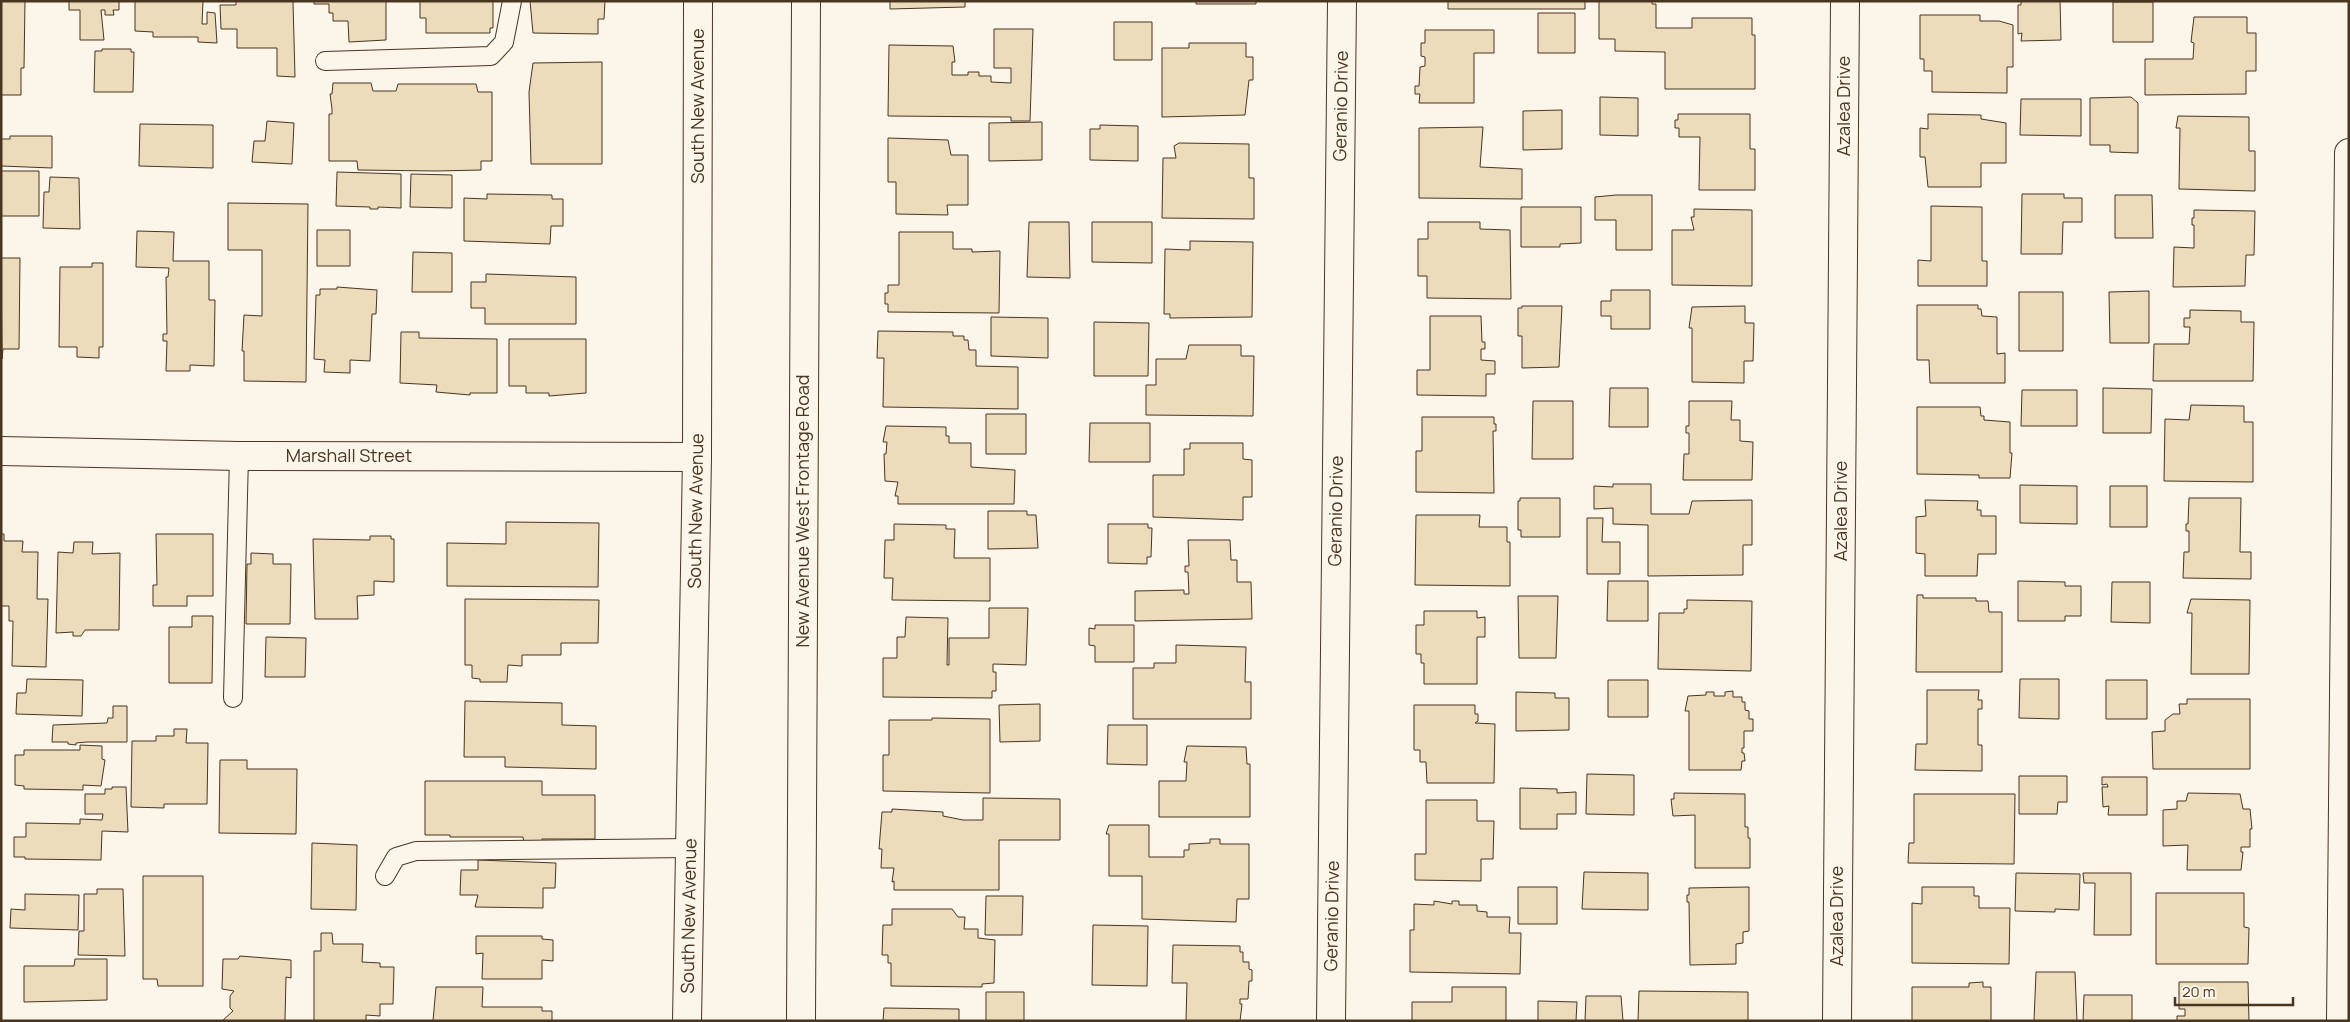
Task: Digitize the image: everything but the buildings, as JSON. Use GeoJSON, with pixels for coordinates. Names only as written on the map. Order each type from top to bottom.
{"type":"FeatureCollection","features":[{"type":"Feature","properties":{"kind":"street","name":"South New Avenue"},"geometry":{"type":"LineString","coordinates":[[687,1021],[697,457],[698,1]]}},
{"type":"Feature","properties":{"kind":"street","name":"New Avenue West Frontage Road"},"geometry":{"type":"LineString","coordinates":[[801,1021],[806,1]]}},
{"type":"Feature","properties":{"kind":"street","name":"Geranio Drive"},"geometry":{"type":"LineString","coordinates":[[1331,1021],[1342,1]]}},
{"type":"Feature","properties":{"kind":"street","name":"Azalea Drive"},"geometry":{"type":"LineString","coordinates":[[1836,1021],[1845,1]]}},
{"type":"Feature","properties":{"kind":"street"},"geometry":{"type":"LineString","coordinates":[[2341,1021],[2349,153]]}},
{"type":"Feature","properties":{"kind":"street","name":"Marshall Street"},"geometry":{"type":"LineString","coordinates":[[1,452],[239,456],[697,457]]}},
{"type":"Feature","properties":{"kind":"lane"},"geometry":{"type":"LineString","coordinates":[[325,61],[491,56],[504,42],[512,1]]}},
{"type":"Feature","properties":{"kind":"lane"},"geometry":{"type":"LineString","coordinates":[[233,698],[239,456]]}},
{"type":"Feature","properties":{"kind":"lane"},"geometry":{"type":"LineString","coordinates":[[385,876],[396,857],[416,851],[690,848]]}}]}
